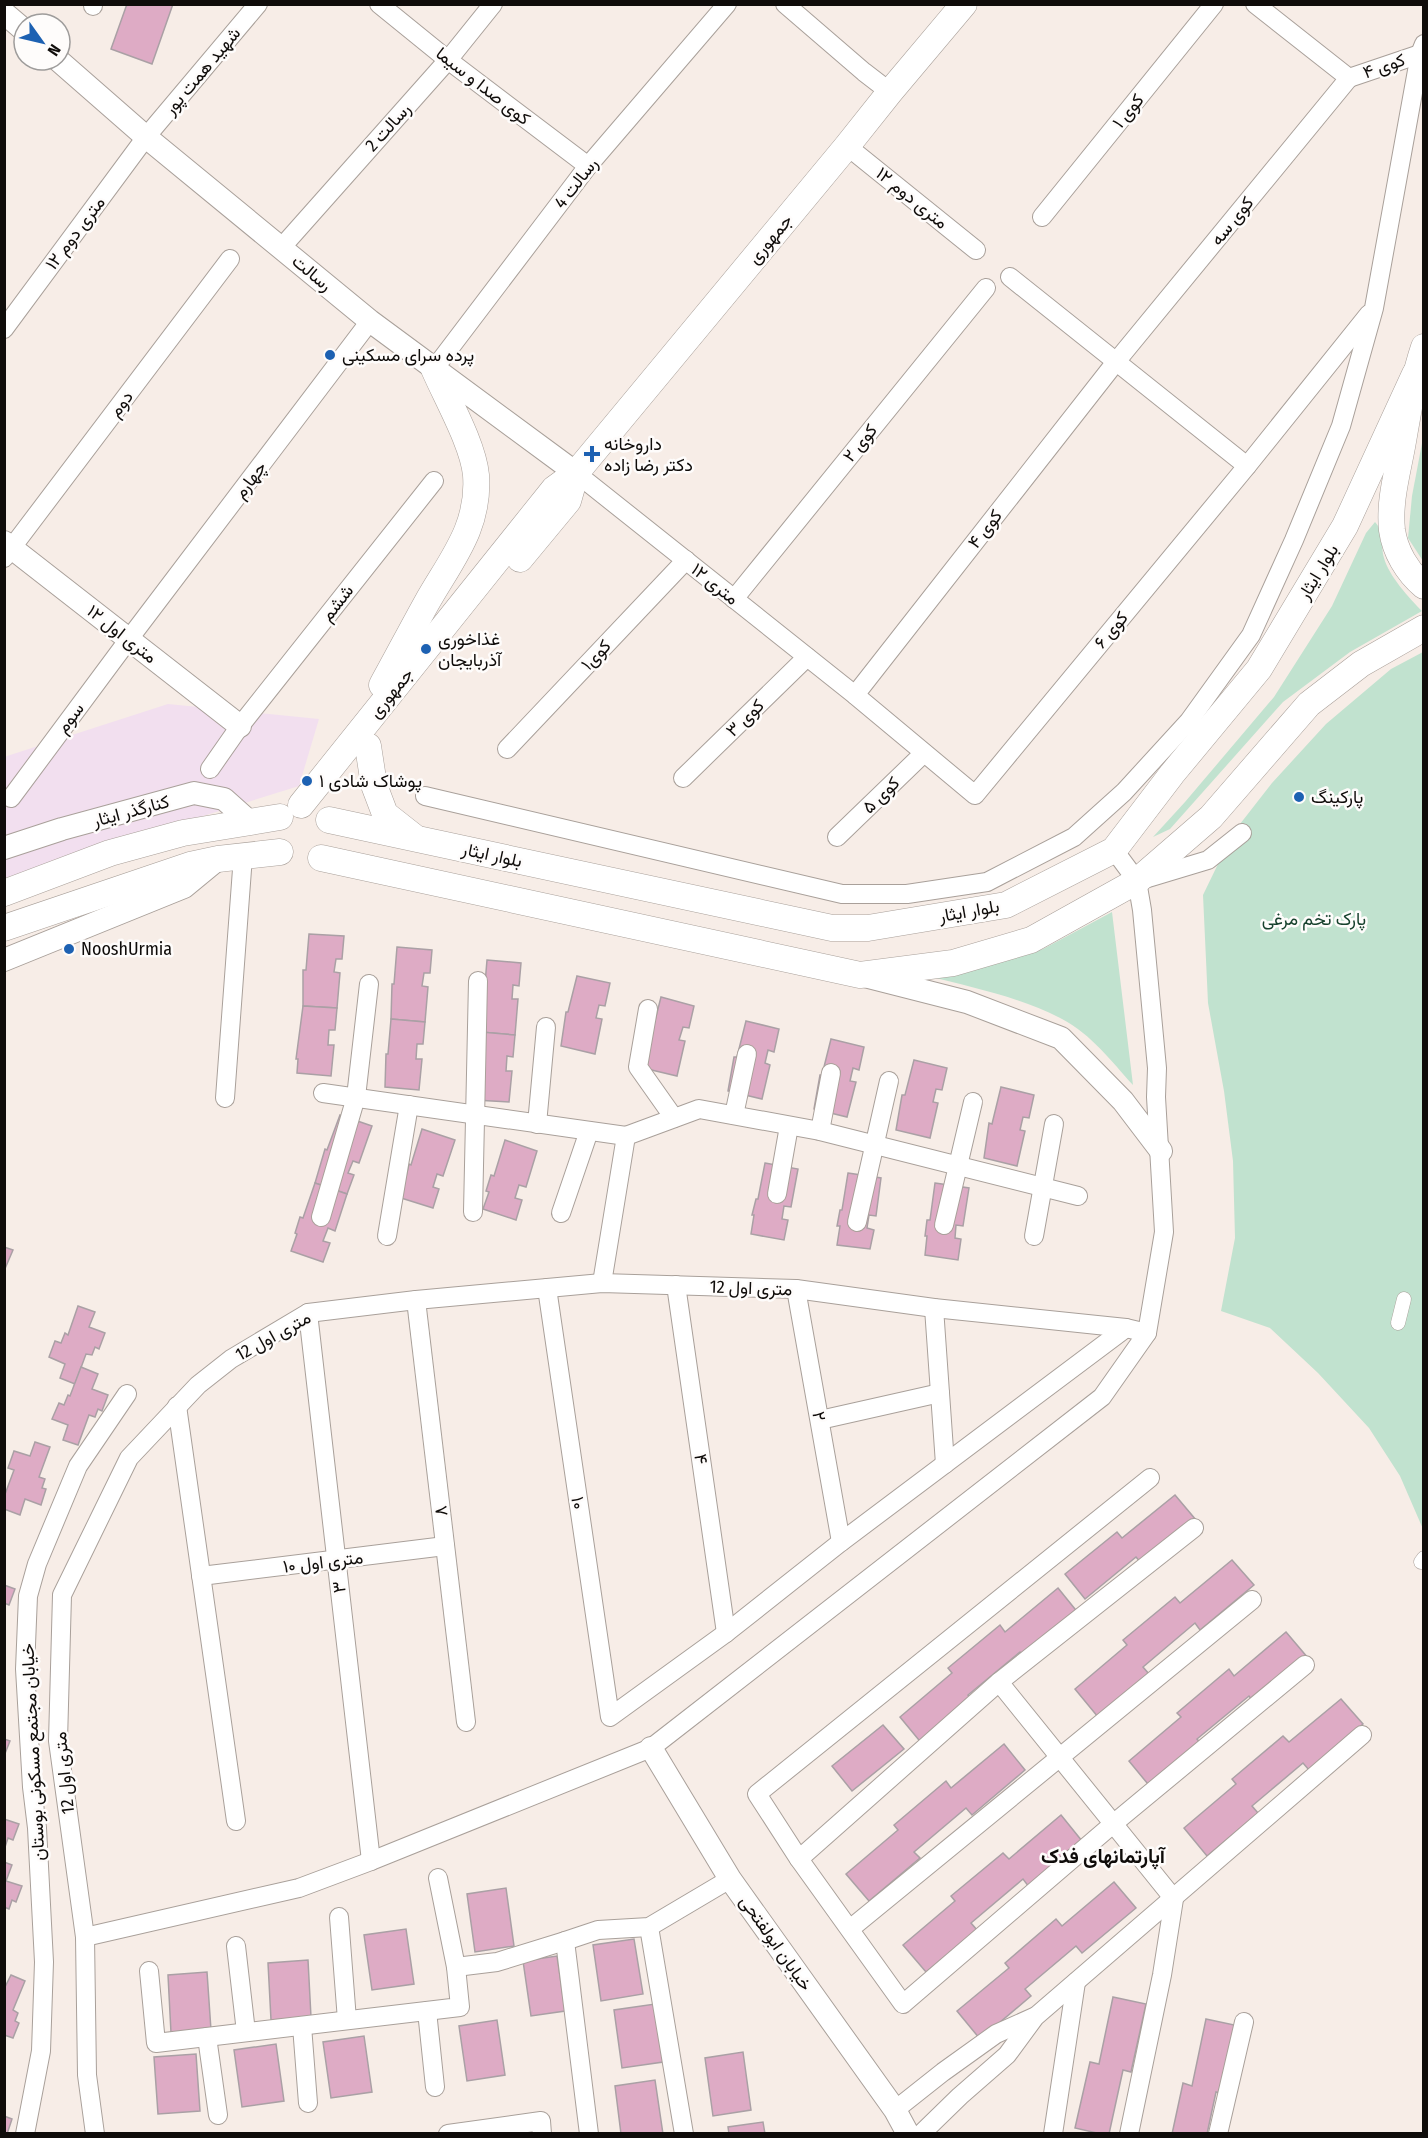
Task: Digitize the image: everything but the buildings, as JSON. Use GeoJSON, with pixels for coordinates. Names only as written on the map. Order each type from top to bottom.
{"type":"FeatureCollection","features":[{"type":"Feature","properties":{"kind":"main road","name":"جمهوری"},"geometry":{"type":"LineString","coordinates":[[307,813],[360,744],[568,501],[576,473],[964,4]]}},
{"type":"Feature","properties":{"kind":"main road"},"geometry":{"type":"LineString","coordinates":[[1424,347],[1415,374],[1392,501],[1392,531],[1405,565],[1415,579],[1424,586]]}},
{"type":"Feature","properties":{"kind":"main road"},"geometry":{"type":"LineString","coordinates":[[418,840],[385,814],[360,744],[427,602],[463,543],[476,505],[476,473],[467,445],[434,369]]}},
{"type":"Feature","properties":{"kind":"main road","name":"بلوار ایثار"},"geometry":{"type":"LineString","coordinates":[[4,893],[110,854],[183,832],[307,813],[418,840],[832,928],[868,928],[1006,905],[1114,850],[1172,774],[1259,669],[1345,526],[1415,374]]}},
{"type":"Feature","properties":{"kind":"main road"},"geometry":{"type":"LineString","coordinates":[[321,858],[860,975],[953,963],[1031,940],[1137,881],[1211,817],[1309,704],[1361,664],[1424,628]]}},
{"type":"Feature","properties":{"kind":"main road"},"geometry":{"type":"LineString","coordinates":[[307,813],[333,836],[327,852],[321,858],[304,864],[287,858],[280,852],[275,831],[307,813]]}},
{"type":"Feature","properties":{"kind":"main road"},"geometry":{"type":"LineString","coordinates":[[4,928],[190,865],[218,859],[280,852]]}},
{"type":"Feature","properties":{"kind":"street","name":"شهید همت پور"},"geometry":{"type":"LineString","coordinates":[[146,137],[258,4]]}},
{"type":"Feature","properties":{"kind":"street","name":"کوی صدا و سیما"},"geometry":{"type":"LineString","coordinates":[[380,4],[448,60],[588,166]]}},
{"type":"Feature","properties":{"kind":"street","name":"رسالت 2"},"geometry":{"type":"LineString","coordinates":[[281,248],[448,60],[493,4]]}},
{"type":"Feature","properties":{"kind":"street","name":"رسالت 4"},"geometry":{"type":"LineString","coordinates":[[434,369],[588,166],[727,4]]}},
{"type":"Feature","properties":{"kind":"street"},"geometry":{"type":"LineString","coordinates":[[785,4],[890,92]]}},
{"type":"Feature","properties":{"kind":"street","name":"کوی ۱"},"geometry":{"type":"LineString","coordinates":[[1042,217],[1214,4]]}},
{"type":"Feature","properties":{"kind":"street"},"geometry":{"type":"LineString","coordinates":[[1255,4],[1349,78]]}},
{"type":"Feature","properties":{"kind":"street"},"geometry":{"type":"LineString","coordinates":[[425,796],[842,894],[907,894],[987,882],[1074,837],[1124,792],[1190,721],[1251,634],[1294,540],[1341,426],[1374,308],[1422,49]]}},
{"type":"Feature","properties":{"kind":"street","name":"کوی ۴"},"geometry":{"type":"LineString","coordinates":[[1349,78],[1422,49]]}},
{"type":"Feature","properties":{"kind":"street","name":"رسالت"},"geometry":{"type":"LineString","coordinates":[[72,72],[146,137],[370,321],[576,473]]}},
{"type":"Feature","properties":{"kind":"street","name":"کوی سه"},"geometry":{"type":"LineString","coordinates":[[1115,363],[1349,78]]}},
{"type":"Feature","properties":{"kind":"street","name":"۱۲ متری دوم"},"geometry":{"type":"LineString","coordinates":[[4,329],[146,137]]}},
{"type":"Feature","properties":{"kind":"street","name":"۱۲ متری دوم"},"geometry":{"type":"LineString","coordinates":[[847,146],[976,250]]}},
{"type":"Feature","properties":{"kind":"street","name":"دوم"},"geometry":{"type":"LineString","coordinates":[[7,550],[230,259]]}},
{"type":"Feature","properties":{"kind":"street"},"geometry":{"type":"LineString","coordinates":[[1010,278],[1247,465]]}},
{"type":"Feature","properties":{"kind":"street","name":"کوی ۲"},"geometry":{"type":"LineString","coordinates":[[734,599],[986,288]]}},
{"type":"Feature","properties":{"kind":"street","name":"کوی ۶"},"geometry":{"type":"LineString","coordinates":[[975,795],[1374,308]]}},
{"type":"Feature","properties":{"kind":"street","name":"چهارم"},"geometry":{"type":"LineString","coordinates":[[129,639],[370,321]]}},
{"type":"Feature","properties":{"kind":"street","name":"کوی ۴"},"geometry":{"type":"LineString","coordinates":[[855,695],[1115,363]]}},
{"type":"Feature","properties":{"kind":"street","name":"۱۲ متری"},"geometry":{"type":"LineString","coordinates":[[576,473],[855,695],[975,795]]}},
{"type":"Feature","properties":{"kind":"street","name":"ششم"},"geometry":{"type":"LineString","coordinates":[[210,769],[240,726],[434,481]]}},
{"type":"Feature","properties":{"kind":"street"},"geometry":{"type":"LineString","coordinates":[[1259,669],[1294,540]]}},
{"type":"Feature","properties":{"kind":"street","name":"۱۲ متری اول"},"geometry":{"type":"LineString","coordinates":[[7,550],[129,639],[240,726]]}},
{"type":"Feature","properties":{"kind":"street","name":"کوی۱"},"geometry":{"type":"LineString","coordinates":[[507,750],[686,560]]}},
{"type":"Feature","properties":{"kind":"street","name":"سوم"},"geometry":{"type":"LineString","coordinates":[[11,798],[129,639]]}},
{"type":"Feature","properties":{"kind":"street","name":"کوی ۳"},"geometry":{"type":"LineString","coordinates":[[683,778],[807,657]]}},
{"type":"Feature","properties":{"kind":"street","name":"کوی ۵"},"geometry":{"type":"LineString","coordinates":[[837,837],[924,753]]}},
{"type":"Feature","properties":{"kind":"street","name":"کنارگذر ایثار"},"geometry":{"type":"LineString","coordinates":[[4,848],[62,829],[194,794],[224,799],[251,823]]}},
{"type":"Feature","properties":{"kind":"street"},"geometry":{"type":"LineString","coordinates":[[1137,881],[1208,860],[1242,833]]}},
{"type":"Feature","properties":{"kind":"street"},"geometry":{"type":"LineString","coordinates":[[85,1937],[299,1888],[651,1748],[1102,1397],[1147,1333],[1164,1232],[1156,1097],[1157,1068],[1142,910],[1137,881],[1114,850]]}},
{"type":"Feature","properties":{"kind":"street"},"geometry":{"type":"LineString","coordinates":[[225,1098],[243,856]]}},
{"type":"Feature","properties":{"kind":"street"},"geometry":{"type":"LineString","coordinates":[[4,960],[184,887],[218,859]]}},
{"type":"Feature","properties":{"kind":"street"},"geometry":{"type":"LineString","coordinates":[[860,975],[967,1002],[1061,1038],[1123,1101],[1161,1151]]}},
{"type":"Feature","properties":{"kind":"street"},"geometry":{"type":"LineString","coordinates":[[473,1212],[478,981]]}},
{"type":"Feature","properties":{"kind":"street"},"geometry":{"type":"LineString","coordinates":[[321,1217],[356,1097],[369,984]]}},
{"type":"Feature","properties":{"kind":"street"},"geometry":{"type":"LineString","coordinates":[[648,1009],[638,1067],[674,1118]]}},
{"type":"Feature","properties":{"kind":"street"},"geometry":{"type":"LineString","coordinates":[[537,1124],[546,1027]]}},
{"type":"Feature","properties":{"kind":"street"},"geometry":{"type":"LineString","coordinates":[[734,1115],[747,1054]]}},
{"type":"Feature","properties":{"kind":"street"},"geometry":{"type":"LineString","coordinates":[[820,1131],[831,1073]]}},
{"type":"Feature","properties":{"kind":"street"},"geometry":{"type":"LineString","coordinates":[[857,1222],[889,1081]]}},
{"type":"Feature","properties":{"kind":"street"},"geometry":{"type":"LineString","coordinates":[[323,1093],[626,1136],[699,1109],[820,1131],[1078,1196]]}},
{"type":"Feature","properties":{"kind":"street"},"geometry":{"type":"LineString","coordinates":[[944,1226],[974,1102]]}},
{"type":"Feature","properties":{"kind":"street"},"geometry":{"type":"LineString","coordinates":[[387,1236],[409,1105]]}},
{"type":"Feature","properties":{"kind":"street"},"geometry":{"type":"LineString","coordinates":[[1034,1236],[1054,1124]]}},
{"type":"Feature","properties":{"kind":"street"},"geometry":{"type":"LineString","coordinates":[[777,1194],[789,1126]]}},
{"type":"Feature","properties":{"kind":"street"},"geometry":{"type":"LineString","coordinates":[[561,1213],[589,1131]]}},
{"type":"Feature","properties":{"kind":"street"},"geometry":{"type":"LineString","coordinates":[[602,1283],[626,1136]]}},
{"type":"Feature","properties":{"kind":"street","name":"12 متری اول"},"geometry":{"type":"LineString","coordinates":[[95,2133],[87,2075],[85,1937],[58,1741],[62,1594],[129,1458],[198,1385],[231,1359],[308,1313],[416,1300],[602,1283],[796,1290],[934,1308],[1126,1328],[1147,1333]]}},
{"type":"Feature","properties":{"kind":"street","name":"۴"},"geometry":{"type":"LineString","coordinates":[[676,1285],[726,1633]]}},
{"type":"Feature","properties":{"kind":"street","name":"۱۰"},"geometry":{"type":"LineString","coordinates":[[547,1288],[610,1717],[726,1633]]}},
{"type":"Feature","properties":{"kind":"street","name":"۲"},"geometry":{"type":"LineString","coordinates":[[796,1290],[841,1542]]}},
{"type":"Feature","properties":{"kind":"street"},"geometry":{"type":"LineString","coordinates":[[1398,1323],[1404,1299]]}},
{"type":"Feature","properties":{"kind":"street","name":"۸"},"geometry":{"type":"LineString","coordinates":[[416,1300],[466,1722]]}},
{"type":"Feature","properties":{"kind":"street"},"geometry":{"type":"LineString","coordinates":[[934,1308],[945,1464]]}},
{"type":"Feature","properties":{"kind":"street","name":"۳"},"geometry":{"type":"LineString","coordinates":[[308,1313],[371,1861]]}},
{"type":"Feature","properties":{"kind":"street"},"geometry":{"type":"LineString","coordinates":[[726,1633],[841,1542],[1126,1328]]}},
{"type":"Feature","properties":{"kind":"street","name":"خیابان مجتمع مسکونی بوستان"},"geometry":{"type":"LineString","coordinates":[[25,2133],[41,2051],[44,1962],[25,1670],[28,1596],[37,1564],[78,1466],[127,1394]]}},
{"type":"Feature","properties":{"kind":"street"},"geometry":{"type":"LineString","coordinates":[[820,1420],[940,1394]]}},
{"type":"Feature","properties":{"kind":"street"},"geometry":{"type":"LineString","coordinates":[[177,1406],[236,1821]]}},
{"type":"Feature","properties":{"kind":"street"},"geometry":{"type":"LineString","coordinates":[[1150,1478],[757,1794],[799,1859],[903,2004],[1113,1824],[1305,1665]]}},
{"type":"Feature","properties":{"kind":"street"},"geometry":{"type":"LineString","coordinates":[[799,1859],[999,1682],[1194,1528]]}},
{"type":"Feature","properties":{"kind":"street","name":"۱۰ متری اول"},"geometry":{"type":"LineString","coordinates":[[201,1576],[445,1546]]}},
{"type":"Feature","properties":{"kind":"street"},"geometry":{"type":"LineString","coordinates":[[850,1929],[1252,1600]]}},
{"type":"Feature","properties":{"kind":"street"},"geometry":{"type":"LineString","coordinates":[[999,1682],[1174,1899],[1162,1975],[1129,2133]]}},
{"type":"Feature","properties":{"kind":"street"},"geometry":{"type":"LineString","coordinates":[[921,2133],[1007,2055],[1035,2017],[1362,1735]]}},
{"type":"Feature","properties":{"kind":"street","name":"خیابان ابولفتحی"},"geometry":{"type":"LineString","coordinates":[[651,1748],[730,1879],[895,2110],[909,2133]]}},
{"type":"Feature","properties":{"kind":"street"},"geometry":{"type":"LineString","coordinates":[[149,1971],[156,2043],[460,2007],[456,1967],[438,1878]]}},
{"type":"Feature","properties":{"kind":"street"},"geometry":{"type":"LineString","coordinates":[[456,1967],[497,1962],[598,1930],[649,1927],[730,1879]]}},
{"type":"Feature","properties":{"kind":"street"},"geometry":{"type":"LineString","coordinates":[[339,1917],[347,2020]]}},
{"type":"Feature","properties":{"kind":"street"},"geometry":{"type":"LineString","coordinates":[[649,1927],[684,2133]]}},
{"type":"Feature","properties":{"kind":"street"},"geometry":{"type":"LineString","coordinates":[[565,1941],[589,2133]]}},
{"type":"Feature","properties":{"kind":"street"},"geometry":{"type":"LineString","coordinates":[[236,1946],[246,2032]]}},
{"type":"Feature","properties":{"kind":"street"},"geometry":{"type":"LineString","coordinates":[[1053,2133],[1076,1982]]}},
{"type":"Feature","properties":{"kind":"street"},"geometry":{"type":"LineString","coordinates":[[427,2011],[435,2087]]}},
{"type":"Feature","properties":{"kind":"street"},"geometry":{"type":"LineString","coordinates":[[895,2110],[996,2034],[1035,2017]]}},
{"type":"Feature","properties":{"kind":"street"},"geometry":{"type":"LineString","coordinates":[[1218,2133],[1244,2022]]}},
{"type":"Feature","properties":{"kind":"street"},"geometry":{"type":"LineString","coordinates":[[302,2026],[308,2103]]}},
{"type":"Feature","properties":{"kind":"street"},"geometry":{"type":"LineString","coordinates":[[207,2037],[218,2115]]}},
{"type":"Feature","properties":{"kind":"street"},"geometry":{"type":"LineString","coordinates":[[448,2133],[541,2121],[542,2133]]}},
{"type":"Feature","properties":{"kind":"shaded area"},"geometry":{"type":"Polygon","coordinates":[[[168,704],[319,719],[299,786],[5,878],[4,757],[168,704]]]}},
{"type":"Feature","properties":{"kind":"green space"},"geometry":{"type":"Polygon","coordinates":[[[1423,438],[1424,561],[1408,538],[1412,496],[1423,438]]]}},
{"type":"Feature","properties":{"kind":"green space"},"geometry":{"type":"Polygon","coordinates":[[[1375,522],[1382,535],[1384,558],[1390,572],[1422,611],[1350,652],[1283,702],[1170,829],[1153,837],[1274,697],[1332,606],[1366,533],[1375,522]]]}},
{"type":"Feature","properties":{"kind":"green space","name":"پارک تخم مرغی"},"geometry":{"type":"Polygon","coordinates":[[[1423,652],[1423,1529],[1400,1476],[1369,1428],[1318,1373],[1270,1328],[1221,1311],[1235,1238],[1233,1161],[1224,1091],[1208,1003],[1203,895],[1233,833],[1272,783],[1326,724],[1391,669],[1423,652]]]}},
{"type":"Feature","properties":{"kind":"green space"},"geometry":{"type":"Polygon","coordinates":[[[1112,912],[1133,1085],[1092,1040],[1062,1019],[1014,999],[929,976],[982,968],[1043,949],[1112,912]]]}},
{"type":"Feature","properties":{"kind":"place","name":"پرده سرای مسکینی"},"geometry":{"type":"Point","coordinates":[330,355]}},
{"type":"Feature","properties":{"kind":"place","name":"داروخانه دکتر رضا زاده"},"geometry":{"type":"Point","coordinates":[592,454]}},
{"type":"Feature","properties":{"kind":"place","name":"غذاخوری آذربایجان"},"geometry":{"type":"Point","coordinates":[426,649]}},
{"type":"Feature","properties":{"kind":"place","name":"پوشاک شادی ۱"},"geometry":{"type":"Point","coordinates":[307,781]}},
{"type":"Feature","properties":{"kind":"place","name":"پارکینگ"},"geometry":{"type":"Point","coordinates":[1299,797]}},
{"type":"Feature","properties":{"kind":"place","name":"NooshUrmia"},"geometry":{"type":"Point","coordinates":[69,949]}},
{"type":"Feature","properties":{"kind":"district","name":"آپارتمانهای فدک"},"geometry":{"type":"Point","coordinates":[1103,1856]}}]}
